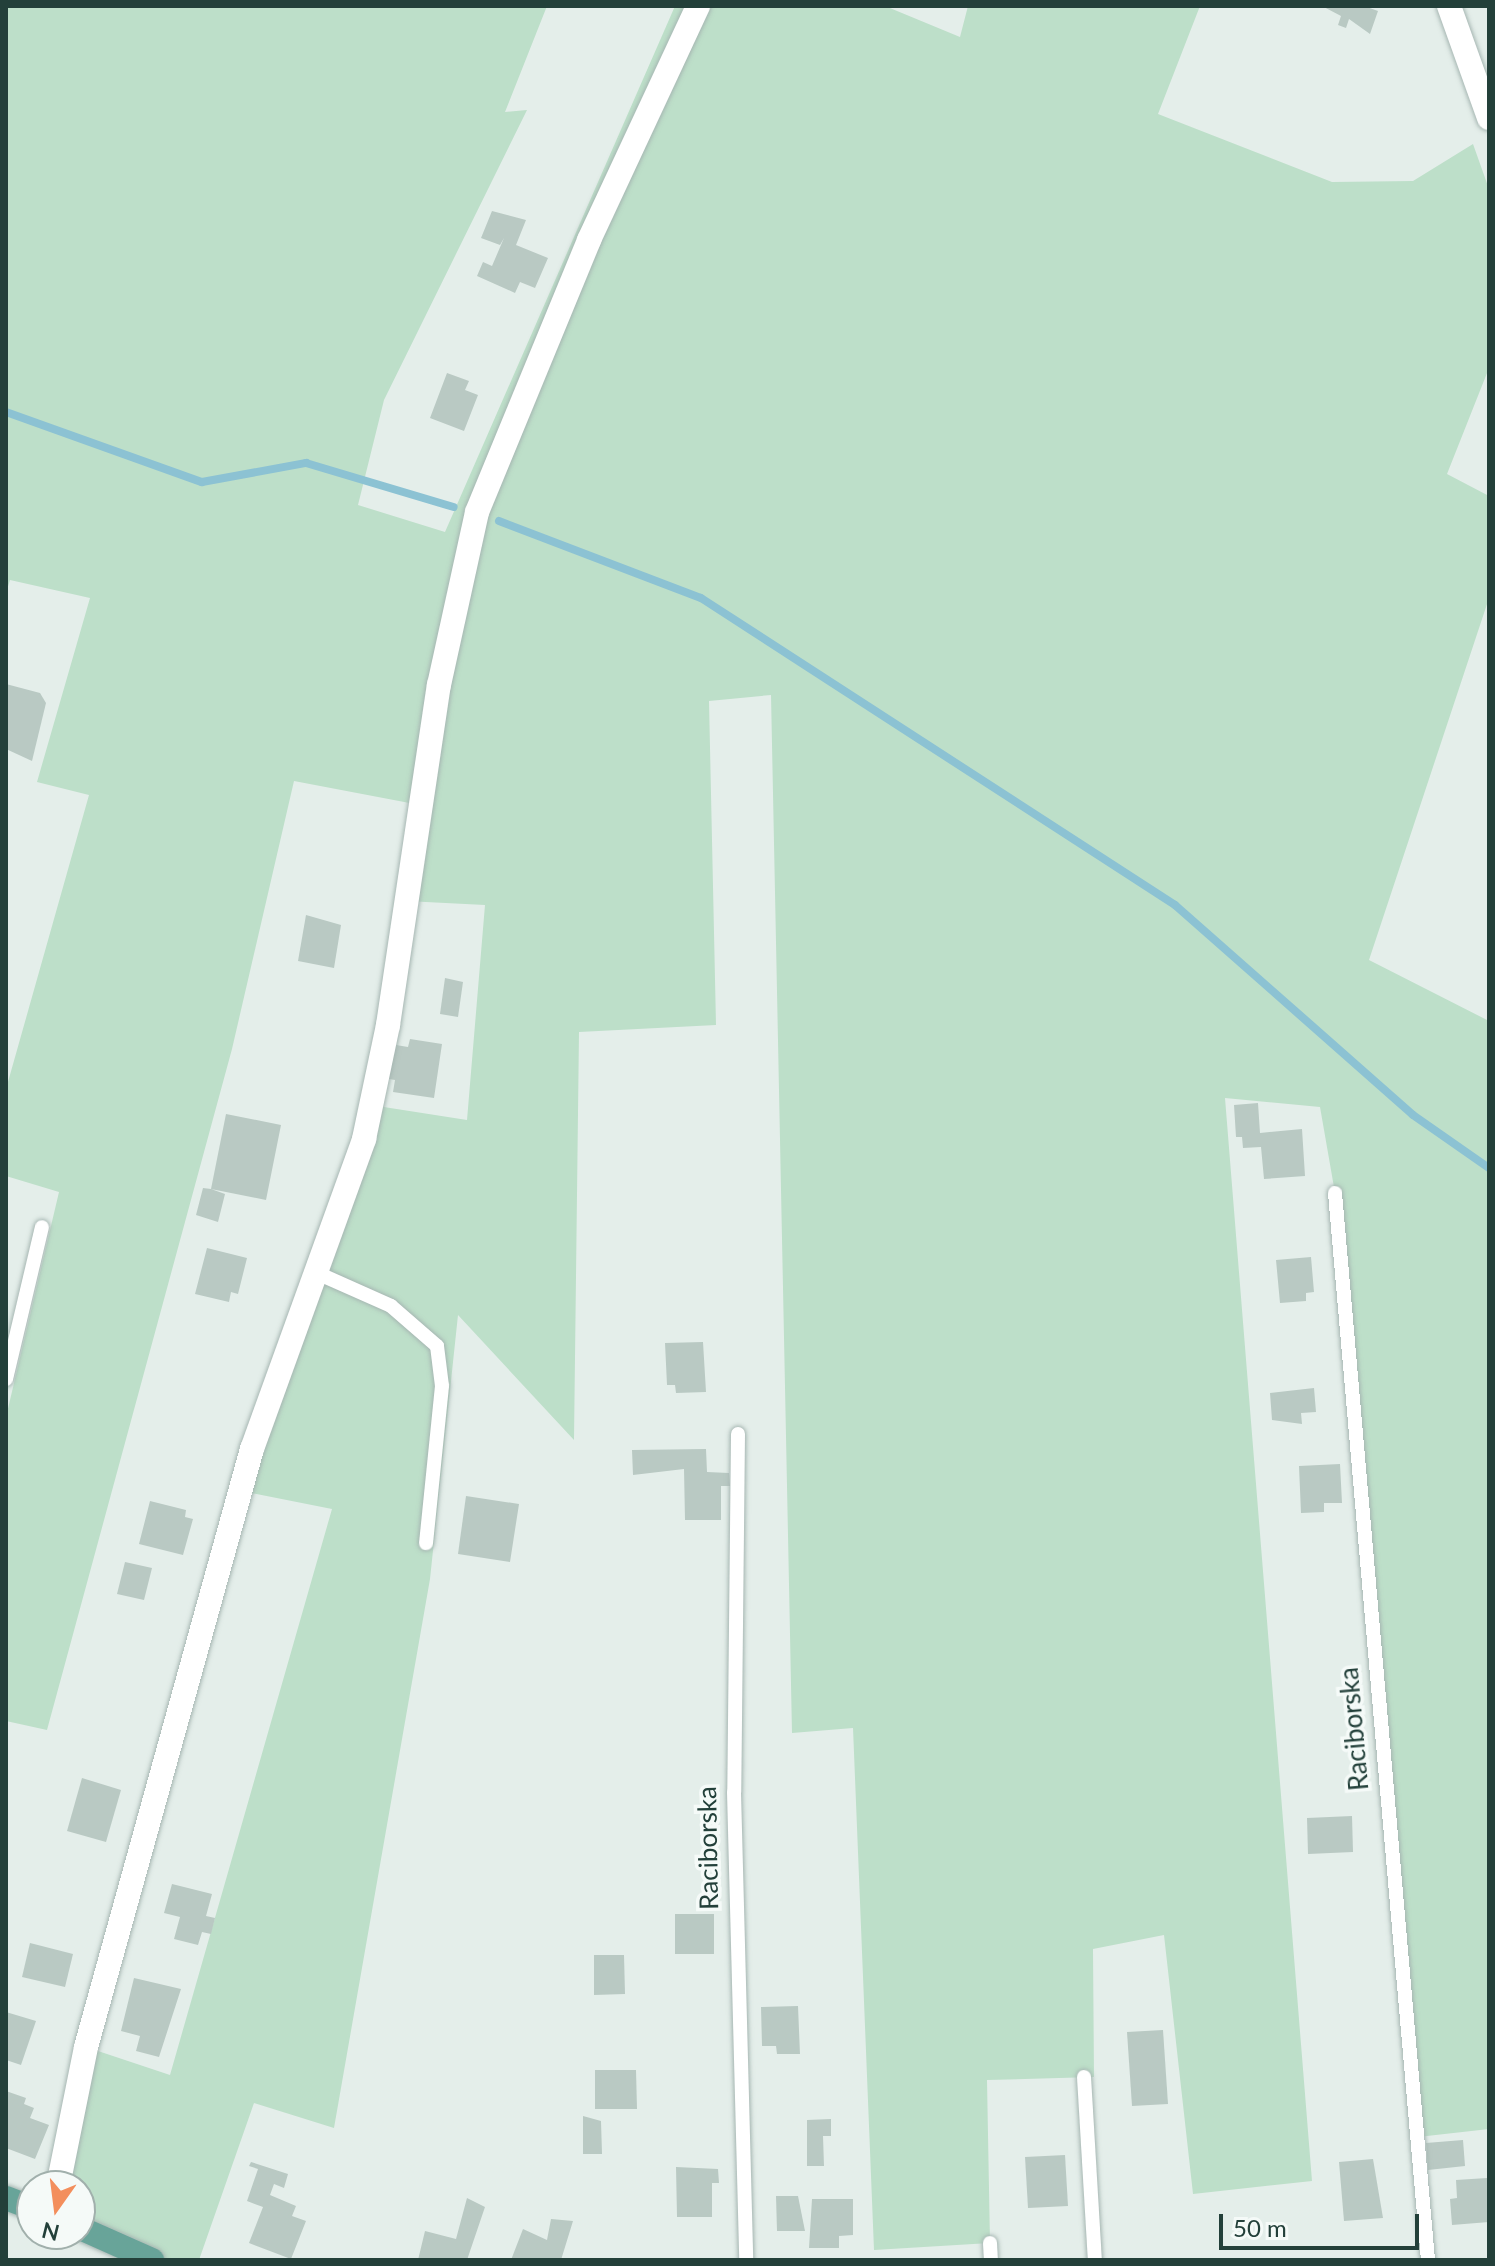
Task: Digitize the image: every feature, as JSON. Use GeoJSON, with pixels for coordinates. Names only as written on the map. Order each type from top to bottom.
{"type":"FeatureCollection","features":[{"type":"Feature","properties":{"kind":"main road"},"geometry":{"type":"LineString","coordinates":[[96,2235],[152,2260]]}},
{"type":"Feature","properties":{"kind":"street"},"geometry":{"type":"LineString","coordinates":[[61,2170],[86,2047],[252,1449],[348,1193],[385,1038],[439,685],[477,512],[589,240],[698,6]]}},
{"type":"Feature","properties":{"kind":"street"},"geometry":{"type":"LineString","coordinates":[[1449,6],[1489,118]]}},
{"type":"Feature","properties":{"kind":"lane","name":"Raciborska"},"geometry":{"type":"LineString","coordinates":[[1335,1193],[1428,2260]]}},
{"type":"Feature","properties":{"kind":"lane"},"geometry":{"type":"LineString","coordinates":[[6,1379],[42,1227]]}},
{"type":"Feature","properties":{"kind":"lane"},"geometry":{"type":"LineString","coordinates":[[317,1273],[391,1306],[437,1346],[442,1386],[426,1543]]}},
{"type":"Feature","properties":{"kind":"lane","name":"Raciborska"},"geometry":{"type":"LineString","coordinates":[[738,1434],[734,1792],[746,2260]]}},
{"type":"Feature","properties":{"kind":"lane"},"geometry":{"type":"LineString","coordinates":[[1084,2077],[1095,2260]]}},
{"type":"Feature","properties":{"kind":"lane"},"geometry":{"type":"LineString","coordinates":[[990,2243],[991,2260]]}},
{"type":"Feature","properties":{"kind":"green space"},"geometry":{"type":"Polygon","coordinates":[[[6,6],[547,6],[505,112],[527,110],[384,400],[358,505],[445,532],[675,6],[885,6],[960,37],[968,6],[1200,6],[1158,114],[1332,182],[1413,181],[1473,144],[1489,189],[1489,368],[1447,474],[1489,496],[1489,598],[1369,960],[1489,1021],[1489,2129],[1418,2137],[1335,1193],[1320,1107],[1225,1098],[1312,2181],[1193,2194],[1164,1935],[1093,1949],[1094,2077],[987,2080],[990,2243],[874,2250],[853,1728],[792,1733],[771,695],[709,701],[716,1025],[579,1032],[574,1440],[458,1315],[430,1579],[334,2128],[254,2103],[199,2260],[152,2260],[96,2235],[96,2170],[60,2170],[86,2047],[170,2075],[332,1509],[241,1491],[371,1105],[467,1120],[485,905],[406,901],[420,805],[294,781],[232,1049],[47,1730],[6,1721],[6,1417],[59,1192],[6,1176],[6,1089],[89,795],[37,782],[90,598],[10,580],[6,593],[6,6]]]}},
{"type":"Feature","properties":{"kind":"building"},"geometry":{"type":"Polygon","coordinates":[[[1322,6],[1364,6],[1378,11],[1370,34],[1349,19],[1346,28],[1338,25],[1341,16],[1322,6]]]}},
{"type":"Feature","properties":{"kind":"building"},"geometry":{"type":"Polygon","coordinates":[[[492,211],[526,220],[516,245],[548,258],[535,288],[520,282],[515,293],[477,276],[483,262],[492,266],[504,238],[500,245],[481,238],[492,211]]]}},
{"type":"Feature","properties":{"kind":"building"},"geometry":{"type":"Polygon","coordinates":[[[447,373],[469,381],[465,390],[478,395],[464,431],[430,418],[447,373]]]}},
{"type":"Feature","properties":{"kind":"building"},"geometry":{"type":"Polygon","coordinates":[[[6,684],[40,693],[46,703],[32,761],[6,749],[6,684]]]}},
{"type":"Feature","properties":{"kind":"building"},"geometry":{"type":"Polygon","coordinates":[[[306,915],[341,925],[334,968],[298,961],[306,915]]]}},
{"type":"Feature","properties":{"kind":"building"},"geometry":{"type":"Polygon","coordinates":[[[445,978],[463,982],[458,1017],[440,1014],[445,978]]]}},
{"type":"Feature","properties":{"kind":"building"},"geometry":{"type":"Polygon","coordinates":[[[410,1039],[442,1044],[434,1098],[393,1092],[395,1080],[384,1078],[390,1044],[408,1047],[410,1039]]]}},
{"type":"Feature","properties":{"kind":"building"},"geometry":{"type":"Polygon","coordinates":[[[1258,1103],[1260,1133],[1302,1129],[1305,1176],[1264,1179],[1261,1147],[1243,1148],[1242,1137],[1236,1137],[1234,1105],[1258,1103]]]}},
{"type":"Feature","properties":{"kind":"building"},"geometry":{"type":"Polygon","coordinates":[[[226,1114],[281,1125],[266,1200],[211,1189],[226,1114]]]}},
{"type":"Feature","properties":{"kind":"building"},"geometry":{"type":"Polygon","coordinates":[[[203,1188],[225,1194],[218,1222],[196,1215],[203,1188]]]}},
{"type":"Feature","properties":{"kind":"building"},"geometry":{"type":"Polygon","coordinates":[[[207,1248],[247,1258],[238,1294],[231,1292],[229,1302],[195,1294],[207,1248]]]}},
{"type":"Feature","properties":{"kind":"building"},"geometry":{"type":"Polygon","coordinates":[[[1311,1257],[1314,1292],[1306,1293],[1306,1301],[1280,1303],[1276,1260],[1311,1257]]]}},
{"type":"Feature","properties":{"kind":"building"},"geometry":{"type":"Polygon","coordinates":[[[703,1342],[706,1392],[676,1393],[675,1385],[667,1385],[665,1343],[703,1342]]]}},
{"type":"Feature","properties":{"kind":"building"},"geometry":{"type":"Polygon","coordinates":[[[1314,1388],[1316,1412],[1301,1413],[1302,1424],[1272,1420],[1270,1393],[1314,1388]]]}},
{"type":"Feature","properties":{"kind":"building"},"geometry":{"type":"Polygon","coordinates":[[[706,1449],[707,1472],[729,1473],[730,1486],[721,1486],[721,1520],[685,1520],[684,1469],[633,1475],[632,1450],[706,1449]]]}},
{"type":"Feature","properties":{"kind":"building"},"geometry":{"type":"Polygon","coordinates":[[[1340,1464],[1342,1503],[1324,1503],[1324,1512],[1301,1513],[1299,1466],[1340,1464]]]}},
{"type":"Feature","properties":{"kind":"building"},"geometry":{"type":"Polygon","coordinates":[[[466,1496],[519,1504],[510,1562],[458,1554],[466,1496]]]}},
{"type":"Feature","properties":{"kind":"building"},"geometry":{"type":"Polygon","coordinates":[[[150,1501],[186,1510],[185,1517],[193,1519],[183,1555],[139,1544],[150,1501]]]}},
{"type":"Feature","properties":{"kind":"building"},"geometry":{"type":"Polygon","coordinates":[[[125,1562],[152,1568],[144,1600],[117,1594],[125,1562]]]}},
{"type":"Feature","properties":{"kind":"building"},"geometry":{"type":"Polygon","coordinates":[[[82,1778],[121,1790],[106,1842],[67,1831],[82,1778]]]}},
{"type":"Feature","properties":{"kind":"building"},"geometry":{"type":"Polygon","coordinates":[[[1352,1816],[1353,1852],[1308,1854],[1307,1818],[1352,1816]]]}},
{"type":"Feature","properties":{"kind":"building"},"geometry":{"type":"Polygon","coordinates":[[[172,1884],[212,1894],[206,1916],[215,1918],[211,1934],[202,1932],[198,1945],[174,1939],[180,1917],[164,1913],[172,1884]]]}},
{"type":"Feature","properties":{"kind":"building"},"geometry":{"type":"Polygon","coordinates":[[[675,1914],[714,1914],[714,1954],[675,1954],[675,1914]]]}},
{"type":"Feature","properties":{"kind":"building"},"geometry":{"type":"Polygon","coordinates":[[[30,1943],[73,1954],[65,1987],[22,1977],[30,1943]]]}},
{"type":"Feature","properties":{"kind":"building"},"geometry":{"type":"Polygon","coordinates":[[[594,1955],[624,1955],[625,1994],[594,1995],[594,1955]]]}},
{"type":"Feature","properties":{"kind":"building"},"geometry":{"type":"Polygon","coordinates":[[[134,1978],[181,1989],[159,2057],[136,2051],[140,2036],[121,2031],[134,1978]]]}},
{"type":"Feature","properties":{"kind":"building"},"geometry":{"type":"Polygon","coordinates":[[[798,2006],[800,2054],[777,2054],[776,2046],[762,2046],[761,2007],[798,2006]]]}},
{"type":"Feature","properties":{"kind":"building"},"geometry":{"type":"Polygon","coordinates":[[[6,2012],[36,2021],[21,2065],[6,2060],[6,2012]]]}},
{"type":"Feature","properties":{"kind":"building"},"geometry":{"type":"Polygon","coordinates":[[[1163,2030],[1168,2104],[1132,2106],[1127,2032],[1163,2030]]]}},
{"type":"Feature","properties":{"kind":"building"},"geometry":{"type":"Polygon","coordinates":[[[595,2070],[636,2070],[637,2109],[595,2109],[595,2070]]]}},
{"type":"Feature","properties":{"kind":"building"},"geometry":{"type":"Polygon","coordinates":[[[6,2091],[26,2098],[24,2104],[34,2108],[30,2118],[49,2125],[35,2159],[6,2148],[6,2091]]]}},
{"type":"Feature","properties":{"kind":"building"},"geometry":{"type":"Polygon","coordinates":[[[583,2116],[601,2121],[602,2154],[583,2154],[583,2116]]]}},
{"type":"Feature","properties":{"kind":"building"},"geometry":{"type":"Polygon","coordinates":[[[831,2119],[831,2136],[823,2136],[824,2166],[807,2166],[807,2120],[831,2119]]]}},
{"type":"Feature","properties":{"kind":"building"},"geometry":{"type":"Polygon","coordinates":[[[1463,2140],[1465,2166],[1428,2170],[1426,2143],[1463,2140]]]}},
{"type":"Feature","properties":{"kind":"building"},"geometry":{"type":"Polygon","coordinates":[[[1065,2155],[1068,2206],[1028,2208],[1025,2157],[1065,2155]]]}},
{"type":"Feature","properties":{"kind":"building"},"geometry":{"type":"Polygon","coordinates":[[[1373,2159],[1383,2218],[1344,2221],[1339,2162],[1373,2159]]]}},
{"type":"Feature","properties":{"kind":"building"},"geometry":{"type":"Polygon","coordinates":[[[251,2162],[288,2174],[284,2188],[274,2184],[270,2195],[296,2206],[292,2216],[306,2221],[291,2259],[249,2243],[263,2207],[247,2201],[258,2169],[249,2166],[251,2162]]]}},
{"type":"Feature","properties":{"kind":"building"},"geometry":{"type":"Polygon","coordinates":[[[676,2167],[718,2169],[719,2183],[712,2183],[712,2217],[677,2217],[676,2167]]]}},
{"type":"Feature","properties":{"kind":"building"},"geometry":{"type":"Polygon","coordinates":[[[1487,2178],[1489,2222],[1452,2225],[1450,2199],[1457,2198],[1456,2180],[1487,2178]]]}},
{"type":"Feature","properties":{"kind":"building"},"geometry":{"type":"Polygon","coordinates":[[[776,2196],[798,2196],[805,2231],[777,2231],[776,2196]]]}},
{"type":"Feature","properties":{"kind":"building"},"geometry":{"type":"Polygon","coordinates":[[[467,2198],[485,2207],[467,2260],[418,2260],[425,2231],[456,2239],[467,2198]]]}},
{"type":"Feature","properties":{"kind":"building"},"geometry":{"type":"Polygon","coordinates":[[[812,2199],[853,2199],[853,2235],[839,2236],[839,2248],[809,2248],[812,2199]]]}},
{"type":"Feature","properties":{"kind":"building"},"geometry":{"type":"Polygon","coordinates":[[[551,2219],[573,2221],[561,2260],[511,2260],[523,2229],[547,2240],[551,2219]]]}},
{"type":"Feature","properties":{"kind":"waterway"},"geometry":{"type":"LineString","coordinates":[[6,412],[202,482],[306,463],[454,507]]}},
{"type":"Feature","properties":{"kind":"waterway"},"geometry":{"type":"LineString","coordinates":[[499,521],[701,598],[1175,905],[1413,1115],[1489,1168]]}}]}
